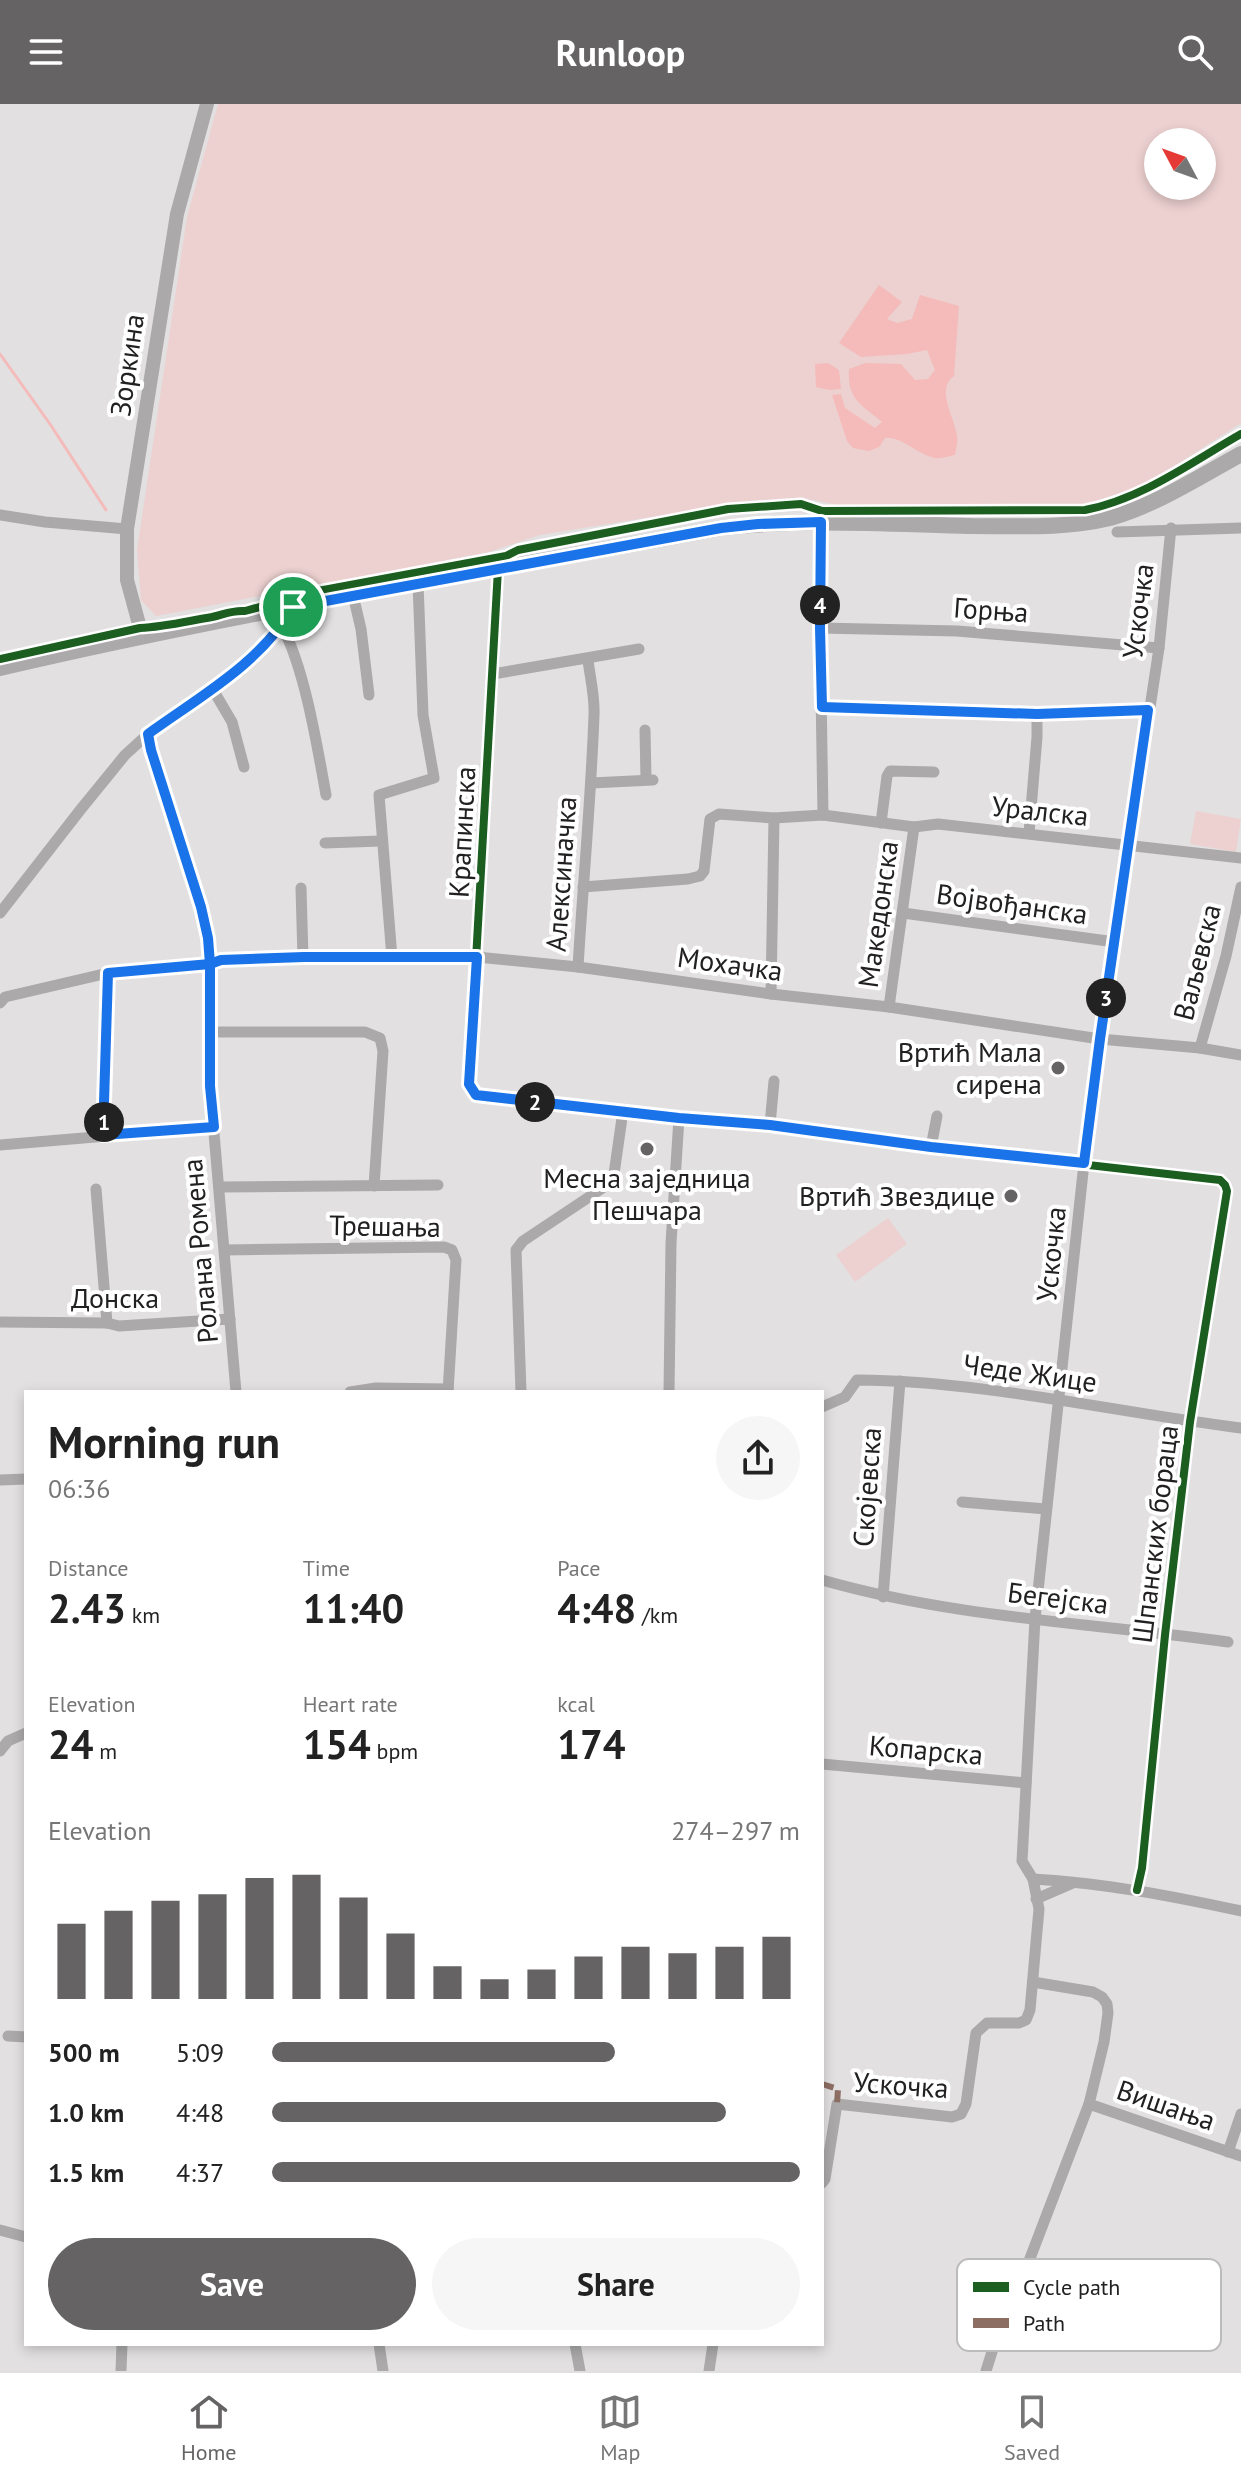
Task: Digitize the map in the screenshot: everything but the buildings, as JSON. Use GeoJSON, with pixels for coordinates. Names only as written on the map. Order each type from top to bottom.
{"type":"FeatureCollection","features":[{"type":"Feature","properties":{"kind":"main road"},"geometry":{"type":"LineString","coordinates":[[0,668],[228,618],[721,528],[821,522],[1063,526],[1111,517],[1153,501],[1241,454]]}},
{"type":"Feature","properties":{"kind":"street","name":"Зоркина"},"geometry":{"type":"LineString","coordinates":[[142,635],[127,580],[127,529],[177,214],[207,104]]}},
{"type":"Feature","properties":{"kind":"street"},"geometry":{"type":"LineString","coordinates":[[0,515],[127,529]]}},
{"type":"Feature","properties":{"kind":"street"},"geometry":{"type":"LineString","coordinates":[[821,522],[823,815]]}},
{"type":"Feature","properties":{"kind":"street","name":"Ускочка"},"geometry":{"type":"LineString","coordinates":[[825,2166],[837,2104],[952,2117],[961,2114],[966,2104],[976,2033],[987,2023],[1019,2023],[1026,2020],[1030,2010],[1039,1909],[1033,1879],[1022,1861],[1035,1619],[1084,1163],[1159,648],[1171,528]]}},
{"type":"Feature","properties":{"kind":"street"},"geometry":{"type":"LineString","coordinates":[[1117,532],[1241,528]]}},
{"type":"Feature","properties":{"kind":"street","name":"Крапинска"},"geometry":{"type":"LineString","coordinates":[[498,569],[469,1084],[476,1095],[623,1111]]}},
{"type":"Feature","properties":{"kind":"street"},"geometry":{"type":"LineString","coordinates":[[392,958],[379,795],[434,778],[423,715],[418,583]]}},
{"type":"Feature","properties":{"kind":"street"},"geometry":{"type":"LineString","coordinates":[[353,595],[361,629],[369,695]]}},
{"type":"Feature","properties":{"kind":"street"},"geometry":{"type":"LineString","coordinates":[[0,913],[125,755],[148,734],[252,657],[282,626],[293,607]]}},
{"type":"Feature","properties":{"kind":"street"},"geometry":{"type":"LineString","coordinates":[[282,626],[304,690],[326,795]]}},
{"type":"Feature","properties":{"kind":"street","name":"Горња"},"geometry":{"type":"LineString","coordinates":[[820,628],[957,631],[1159,648]]}},
{"type":"Feature","properties":{"kind":"street"},"geometry":{"type":"LineString","coordinates":[[493,674],[639,649]]}},
{"type":"Feature","properties":{"kind":"street","name":"Алексиначка"},"geometry":{"type":"LineString","coordinates":[[578,967],[591,811],[595,713],[588,660]]}},
{"type":"Feature","properties":{"kind":"street"},"geometry":{"type":"LineString","coordinates":[[212,688],[232,722],[244,767]]}},
{"type":"Feature","properties":{"kind":"street"},"geometry":{"type":"LineString","coordinates":[[822,707],[1037,714],[1148,710]]}},
{"type":"Feature","properties":{"kind":"street"},"geometry":{"type":"LineString","coordinates":[[1029,833],[1037,714]]}},
{"type":"Feature","properties":{"kind":"street","name":"Алексиначка"},"geometry":{"type":"LineString","coordinates":[[591,783],[650,779],[645,730]]}},
{"type":"Feature","properties":{"kind":"street","name":"Ролана Ромена"},"geometry":{"type":"LineString","coordinates":[[148,734],[201,907],[210,964],[210,1086],[236,1390]]}},
{"type":"Feature","properties":{"kind":"street"},"geometry":{"type":"LineString","coordinates":[[881,823],[890,771],[934,772]]}},
{"type":"Feature","properties":{"kind":"street","name":"Уралска"},"geometry":{"type":"LineString","coordinates":[[583,887],[700,876],[704,871],[710,819],[719,814],[774,818],[823,815],[914,827],[938,824],[1241,858]]}},
{"type":"Feature","properties":{"kind":"street"},"geometry":{"type":"LineString","coordinates":[[771,994],[774,818]]}},
{"type":"Feature","properties":{"kind":"street","name":"Македонска"},"geometry":{"type":"LineString","coordinates":[[889,1007],[914,827]]}},
{"type":"Feature","properties":{"kind":"street"},"geometry":{"type":"LineString","coordinates":[[325,843],[381,841]]}},
{"type":"Feature","properties":{"kind":"street","name":"Ваљевска"},"geometry":{"type":"LineString","coordinates":[[1200,1048],[1226,956],[1241,887]]}},
{"type":"Feature","properties":{"kind":"street"},"geometry":{"type":"LineString","coordinates":[[301,888],[303,958]]}},
{"type":"Feature","properties":{"kind":"street","name":"Војвођанска"},"geometry":{"type":"LineString","coordinates":[[903,913],[1115,942]]}},
{"type":"Feature","properties":{"kind":"street","name":"Мохачка"},"geometry":{"type":"LineString","coordinates":[[0,1003],[5,997],[108,973],[210,964],[221,960],[477,957],[578,967],[889,1007],[1100,1039],[1241,1055]]}},
{"type":"Feature","properties":{"kind":"street"},"geometry":{"type":"LineString","coordinates":[[103,1135],[108,973]]}},
{"type":"Feature","properties":{"kind":"street"},"geometry":{"type":"LineString","coordinates":[[210,1032],[365,1032],[380,1038],[383,1051],[374,1186]]}},
{"type":"Feature","properties":{"kind":"street"},"geometry":{"type":"LineString","coordinates":[[770,1125],[774,1081]]}},
{"type":"Feature","properties":{"kind":"street"},"geometry":{"type":"LineString","coordinates":[[521,1390],[516,1250],[523,1241],[613,1181],[623,1111],[770,1125],[931,1147],[1084,1163]]}},
{"type":"Feature","properties":{"kind":"street"},"geometry":{"type":"LineString","coordinates":[[931,1147],[937,1116]]}},
{"type":"Feature","properties":{"kind":"street"},"geometry":{"type":"LineString","coordinates":[[669,1390],[671,1243],[679,1118]]}},
{"type":"Feature","properties":{"kind":"street"},"geometry":{"type":"LineString","coordinates":[[0,1145],[214,1127]]}},
{"type":"Feature","properties":{"kind":"street","name":"Шпанских бораца"},"geometry":{"type":"LineString","coordinates":[[1084,1163],[1220,1180],[1227,1191],[1190,1422],[1142,1868],[1137,1890]]}},
{"type":"Feature","properties":{"kind":"street"},"geometry":{"type":"LineString","coordinates":[[219,1187],[438,1185]]}},
{"type":"Feature","properties":{"kind":"street"},"geometry":{"type":"LineString","coordinates":[[96,1189],[107,1323]]}},
{"type":"Feature","properties":{"kind":"street","name":"Трешања"},"geometry":{"type":"LineString","coordinates":[[225,1250],[353,1247],[439,1247],[452,1250],[456,1260],[448,1390]]}},
{"type":"Feature","properties":{"kind":"street","name":"Донска"},"geometry":{"type":"LineString","coordinates":[[0,1322],[107,1323],[119,1326],[230,1319]]}},
{"type":"Feature","properties":{"kind":"street","name":"Чеде Жице"},"geometry":{"type":"LineString","coordinates":[[824,1406],[845,1397],[857,1380],[900,1381],[997,1391],[1241,1428]]}},
{"type":"Feature","properties":{"kind":"street","name":"Скојевска"},"geometry":{"type":"LineString","coordinates":[[883,1597],[900,1381]]}},
{"type":"Feature","properties":{"kind":"street"},"geometry":{"type":"LineString","coordinates":[[363,1390],[424,1390]]}},
{"type":"Feature","properties":{"kind":"street"},"geometry":{"type":"LineString","coordinates":[[0,1480],[24,1479]]}},
{"type":"Feature","properties":{"kind":"street"},"geometry":{"type":"LineString","coordinates":[[962,1502],[1046,1509]]}},
{"type":"Feature","properties":{"kind":"street","name":"Бегејска"},"geometry":{"type":"LineString","coordinates":[[824,1581],[883,1597],[964,1611],[1228,1642]]}},
{"type":"Feature","properties":{"kind":"street"},"geometry":{"type":"LineString","coordinates":[[0,1751],[8,1741],[24,1734]]}},
{"type":"Feature","properties":{"kind":"street","name":"Копарска"},"geometry":{"type":"LineString","coordinates":[[824,1764],[1026,1783]]}},
{"type":"Feature","properties":{"kind":"street"},"geometry":{"type":"LineString","coordinates":[[1033,1879],[1077,1881],[1137,1890],[1241,1911]]}},
{"type":"Feature","properties":{"kind":"street"},"geometry":{"type":"LineString","coordinates":[[1036,1899],[1077,1881]]}},
{"type":"Feature","properties":{"kind":"street"},"geometry":{"type":"LineString","coordinates":[[1030,2259],[1089,2104],[1108,2013],[1105,2001],[1093,1992],[1033,1982]]}},
{"type":"Feature","properties":{"kind":"street"},"geometry":{"type":"LineString","coordinates":[[8,2036],[24,2037]]}},
{"type":"Feature","properties":{"kind":"street","name":"Вишања"},"geometry":{"type":"LineString","coordinates":[[1089,2104],[1241,2156]]}},
{"type":"Feature","properties":{"kind":"street","name":"Вишања"},"geometry":{"type":"LineString","coordinates":[[1228,2152],[1241,2114]]}},
{"type":"Feature","properties":{"kind":"street"},"geometry":{"type":"LineString","coordinates":[[0,2230],[24,2236]]}},
{"type":"Feature","properties":{"kind":"street"},"geometry":{"type":"LineString","coordinates":[[121,2371],[122,2346]]}},
{"type":"Feature","properties":{"kind":"street"},"geometry":{"type":"LineString","coordinates":[[379,2346],[383,2371]]}},
{"type":"Feature","properties":{"kind":"street"},"geometry":{"type":"LineString","coordinates":[[575,2346],[580,2371]]}},
{"type":"Feature","properties":{"kind":"street"},"geometry":{"type":"LineString","coordinates":[[709,2371],[713,2346]]}},
{"type":"Feature","properties":{"kind":"street"},"geometry":{"type":"LineString","coordinates":[[986,2371],[992,2351]]}},
{"type":"Feature","properties":{"kind":"shaded area"},"geometry":{"type":"Polygon","coordinates":[[[218,104],[1241,104],[1241,423],[1145,485],[1083,505],[841,506],[814,500],[750,501],[540,535],[489,552],[156,616],[141,600],[137,550],[187,217],[218,104]]]}},
{"type":"Feature","properties":{"kind":"shaded area"},"geometry":{"type":"Polygon","coordinates":[[[879,285],[902,302],[887,319],[897,323],[912,319],[920,295],[959,306],[954,376],[946,388],[957,436],[955,455],[935,458],[891,438],[885,438],[879,447],[869,451],[853,448],[847,441],[832,395],[841,394],[845,408],[875,428],[882,422],[853,395],[849,369],[865,363],[901,364],[915,380],[928,379],[935,370],[927,350],[861,357],[839,343],[879,285]]]}},
{"type":"Feature","properties":{"kind":"shaded area"},"geometry":{"type":"Polygon","coordinates":[[[828,363],[839,370],[841,389],[816,387],[815,364],[828,363]]]}},
{"type":"Feature","properties":{"kind":"shaded area"},"geometry":{"type":"Polygon","coordinates":[[[1196,811],[1241,819],[1236,852],[1190,844],[1196,811]]]}},
{"type":"Feature","properties":{"kind":"shaded area"},"geometry":{"type":"Polygon","coordinates":[[[888,1218],[907,1244],[855,1282],[836,1255],[888,1218]]]}},
{"type":"Feature","properties":{"kind":"waterway"},"geometry":{"type":"LineString","coordinates":[[0,354],[106,510]]}},
{"type":"Feature","properties":{"kind":"marked path"},"geometry":{"type":"LineString","coordinates":[[824,2085],[838,2089],[837,2104]]}},
{"type":"Feature","properties":{"kind":"cycle path"},"geometry":{"type":"LineString","coordinates":[[0,659],[140,628],[245,611],[318,591],[506,556],[518,550],[728,509],[801,504],[822,511],[1085,510],[1146,489],[1241,434]]}},
{"type":"Feature","properties":{"kind":"cycle path"},"geometry":{"type":"LineString","coordinates":[[498,569],[469,1084],[476,1095],[770,1125],[1220,1180],[1225,1185],[1227,1191],[1190,1422],[1142,1868],[1137,1890]]}},
{"type":"Feature","properties":{"kind":"place","name":"Вртић Мала сирена"},"geometry":{"type":"Point","coordinates":[1058,1068]}},
{"type":"Feature","properties":{"kind":"place","name":"Месна заједница Пешчара"},"geometry":{"type":"Point","coordinates":[647,1149]}},
{"type":"Feature","properties":{"kind":"place","name":"Вртић Звездице"},"geometry":{"type":"Point","coordinates":[1011,1196]}},
{"type":"Feature","properties":{"kind":"route"},"geometry":{"type":"LineString","coordinates":[[293,607],[282,626],[252,657],[148,734],[208,938],[210,964],[210,1086],[214,1127],[103,1135],[108,973],[210,964],[221,960],[477,957],[469,1084],[476,1095],[770,1125],[931,1147],[1084,1163],[1148,710],[1037,714],[822,707],[821,522],[721,528],[293,607]]}}]}
